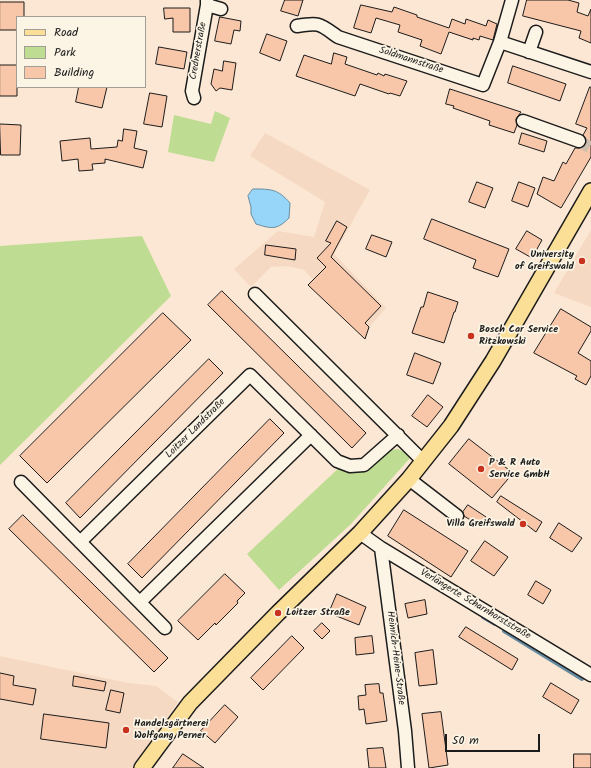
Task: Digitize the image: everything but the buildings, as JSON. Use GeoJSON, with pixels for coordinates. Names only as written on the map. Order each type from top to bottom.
{"type":"FeatureCollection","features":[{"type":"Feature","properties":{"kind":"main road"},"geometry":{"type":"LineString","coordinates":[[142,768],[190,703],[278,613],[360,533],[409,479],[451,426],[479,384],[591,191]]}},
{"type":"Feature","properties":{"kind":"street","name":"Soldmannstraße"},"geometry":{"type":"LineString","coordinates":[[297,26],[312,24],[322,25],[338,37],[483,85],[500,42],[512,0]]}},
{"type":"Feature","properties":{"kind":"street","name":"Crednerstraße"},"geometry":{"type":"LineString","coordinates":[[194,98],[192,91],[207,3],[221,9]]}},
{"type":"Feature","properties":{"kind":"street"},"geometry":{"type":"LineString","coordinates":[[529,52],[536,32]]}},
{"type":"Feature","properties":{"kind":"street"},"geometry":{"type":"LineString","coordinates":[[500,42],[591,72]]}},
{"type":"Feature","properties":{"kind":"street"},"geometry":{"type":"LineString","coordinates":[[523,121],[579,141]]}},
{"type":"Feature","properties":{"kind":"street"},"geometry":{"type":"LineString","coordinates":[[254,294],[423,461]]}},
{"type":"Feature","properties":{"kind":"street","name":"Loitzer Landstraße"},"geometry":{"type":"LineString","coordinates":[[80,542],[250,375],[337,461],[350,466],[364,465],[398,435]]}},
{"type":"Feature","properties":{"kind":"street"},"geometry":{"type":"LineString","coordinates":[[140,602],[311,435]]}},
{"type":"Feature","properties":{"kind":"street"},"geometry":{"type":"LineString","coordinates":[[409,479],[456,516]]}},
{"type":"Feature","properties":{"kind":"street"},"geometry":{"type":"LineString","coordinates":[[20,482],[165,628]]}},
{"type":"Feature","properties":{"kind":"street","name":"Verlängerte Scharnhorststraße"},"geometry":{"type":"LineString","coordinates":[[360,533],[381,548],[591,675]]}},
{"type":"Feature","properties":{"kind":"street","name":"Heinrich-Heine-Straße"},"geometry":{"type":"LineString","coordinates":[[381,548],[405,731],[408,768]]}},
{"type":"Feature","properties":{"kind":"shaded area"},"geometry":{"type":"Polygon","coordinates":[[[265,133],[370,190],[334,254],[386,308],[364,333],[304,270],[288,266],[271,267],[251,287],[234,269],[278,231],[314,237],[325,202],[250,156],[265,133]]]}},
{"type":"Feature","properties":{"kind":"shaded area","name":"University of Greifswald"},"geometry":{"type":"Polygon","coordinates":[[[591,230],[591,307],[554,293],[591,230]]]}},
{"type":"Feature","properties":{"kind":"shaded area"},"geometry":{"type":"Polygon","coordinates":[[[0,656],[128,683],[156,686],[178,702],[148,745],[136,768],[0,768],[0,656]]]}},
{"type":"Feature","properties":{"kind":"green space"},"geometry":{"type":"Polygon","coordinates":[[[215,111],[230,118],[214,162],[168,152],[174,115],[211,124],[215,111]]]}},
{"type":"Feature","properties":{"kind":"green space"},"geometry":{"type":"Polygon","coordinates":[[[142,236],[171,296],[0,465],[0,246],[142,236]]]}},
{"type":"Feature","properties":{"kind":"green space"},"geometry":{"type":"Polygon","coordinates":[[[398,449],[411,457],[351,524],[279,590],[247,554],[342,465],[379,457],[391,450],[398,449]]]}},
{"type":"Feature","properties":{"kind":"water"},"geometry":{"type":"Polygon","coordinates":[[[253,189],[265,189],[278,192],[286,198],[290,203],[289,218],[281,225],[274,227],[266,227],[256,224],[251,214],[248,196],[253,189]]]}},
{"type":"Feature","properties":{"kind":"waterway"},"geometry":{"type":"LineString","coordinates":[[483,617],[495,624]]}},
{"type":"Feature","properties":{"kind":"waterway"},"geometry":{"type":"LineString","coordinates":[[504,631],[582,679]]}},
{"type":"Feature","properties":{"kind":"tunnel"},"geometry":{"type":"LineString","coordinates":[[579,141],[591,148]]}},
{"type":"Feature","properties":{"kind":"place","name":"University of Greifswald"},"geometry":{"type":"Point","coordinates":[582,261]}},
{"type":"Feature","properties":{"kind":"place","name":"Bosch Car Service Ritzkowski"},"geometry":{"type":"Point","coordinates":[471,336]}},
{"type":"Feature","properties":{"kind":"place","name":"P & R Auto Service GmbH"},"geometry":{"type":"Point","coordinates":[481,469]}},
{"type":"Feature","properties":{"kind":"place","name":"Villa Greifswald"},"geometry":{"type":"Point","coordinates":[523,524]}},
{"type":"Feature","properties":{"kind":"place","name":"Loitzer Straße"},"geometry":{"type":"Point","coordinates":[278,613]}},
{"type":"Feature","properties":{"kind":"place","name":"Handelsgärtnerei Wolfgang Perner"},"geometry":{"type":"Point","coordinates":[126,730]}}]}
